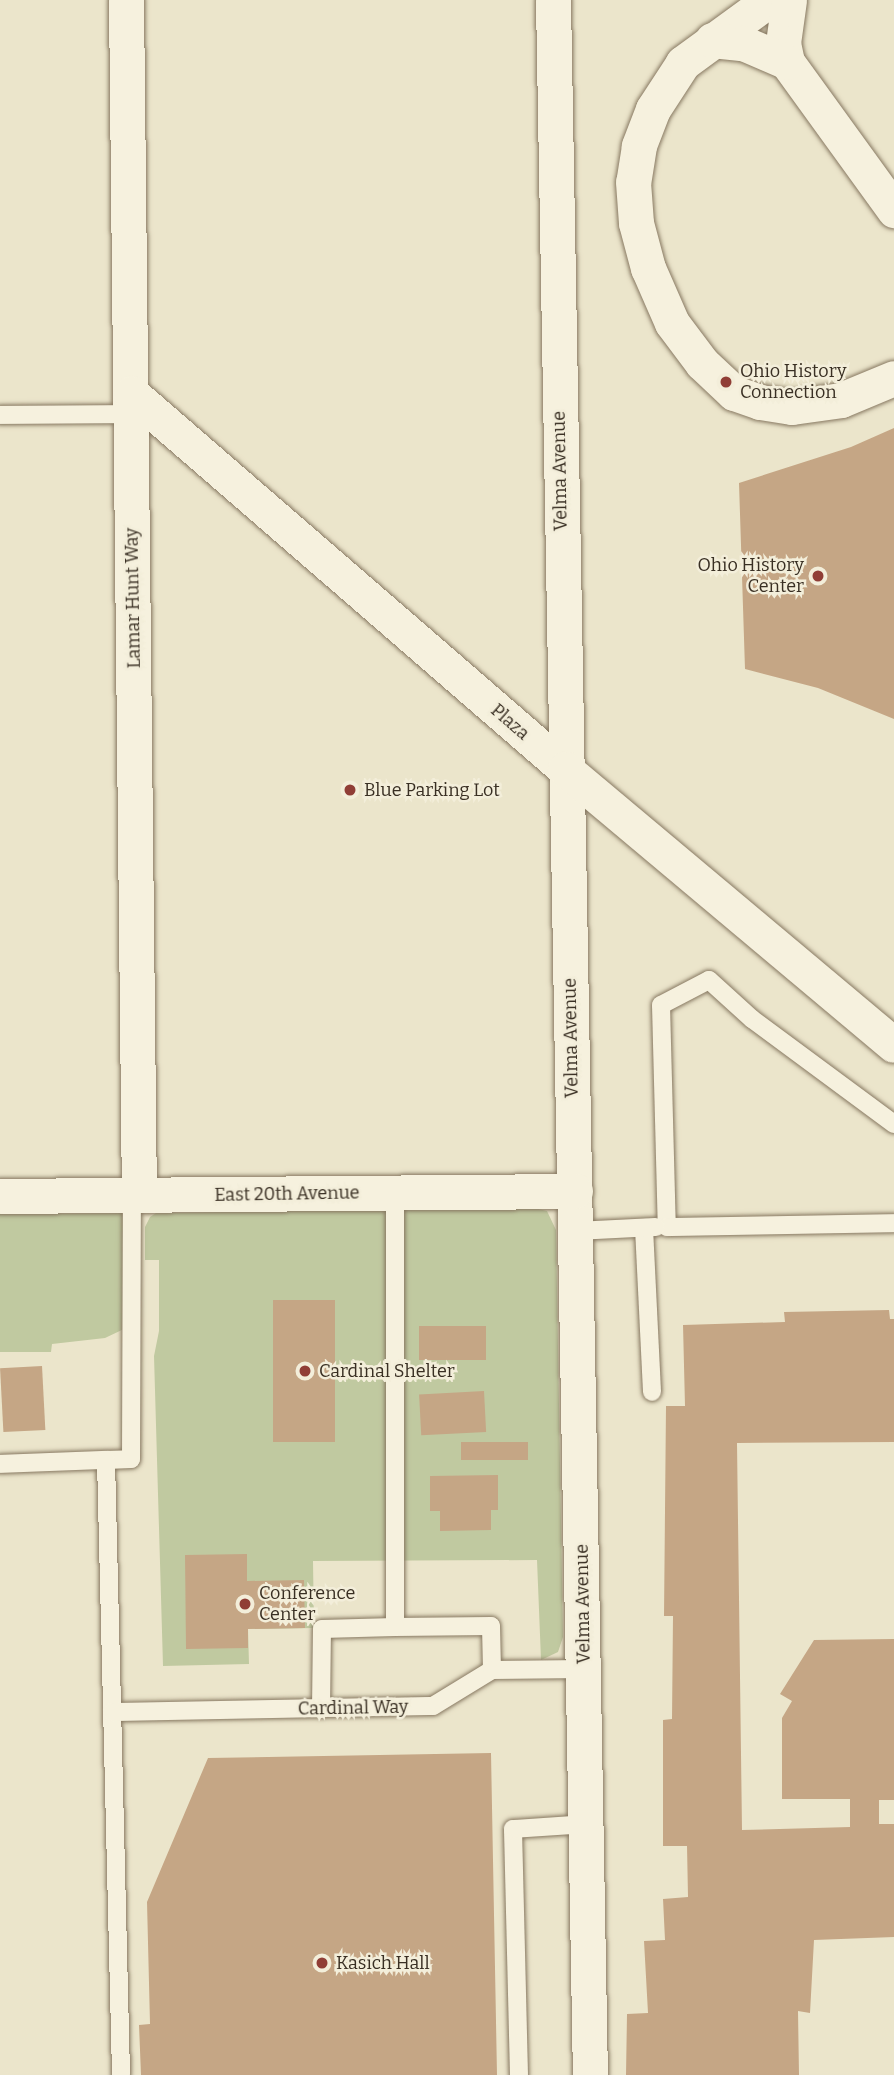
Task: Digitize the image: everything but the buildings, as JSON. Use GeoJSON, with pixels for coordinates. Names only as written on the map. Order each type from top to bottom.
{"type":"FeatureCollection","features":[{"type":"Feature","properties":{"kind":"street","name":"Lamar Hunt Way"},"geometry":{"type":"LineString","coordinates":[[126,0],[135,1195]]}},
{"type":"Feature","properties":{"kind":"street","name":"Velma Avenue"},"geometry":{"type":"LineString","coordinates":[[553,0],[590,2075]]}},
{"type":"Feature","properties":{"kind":"street"},"geometry":{"type":"LineString","coordinates":[[769,0],[683,63],[653,109],[639,146],[634,182],[636,223],[642,246],[672,323],[702,363],[734,393],[760,402],[792,407],[841,400],[894,378]]}},
{"type":"Feature","properties":{"kind":"street"},"geometry":{"type":"LineString","coordinates":[[789,0],[783,43],[787,62],[894,210]]}},
{"type":"Feature","properties":{"kind":"street"},"geometry":{"type":"LineString","coordinates":[[712,40],[743,43],[787,62]]}},
{"type":"Feature","properties":{"kind":"street","name":"Plaza"},"geometry":{"type":"LineString","coordinates":[[131,403],[894,1045]]}},
{"type":"Feature","properties":{"kind":"street","name":"East 20th Avenue"},"geometry":{"type":"LineString","coordinates":[[0,1196],[575,1191]]}},
{"type":"Feature","properties":{"kind":"lane"},"geometry":{"type":"LineString","coordinates":[[0,415],[131,403]]}},
{"type":"Feature","properties":{"kind":"lane"},"geometry":{"type":"LineString","coordinates":[[667,1227],[661,1005],[709,980],[752,1019],[894,1124]]}},
{"type":"Feature","properties":{"kind":"lane"},"geometry":{"type":"LineString","coordinates":[[395,1627],[396,1193]]}},
{"type":"Feature","properties":{"kind":"lane"},"geometry":{"type":"LineString","coordinates":[[0,1464],[131,1459],[135,1195]]}},
{"type":"Feature","properties":{"kind":"lane"},"geometry":{"type":"LineString","coordinates":[[575,1231],[894,1223]]}},
{"type":"Feature","properties":{"kind":"lane"},"geometry":{"type":"LineString","coordinates":[[644,1228],[652,1392]]}},
{"type":"Feature","properties":{"kind":"lane"},"geometry":{"type":"LineString","coordinates":[[106,1460],[121,2075]]}},
{"type":"Feature","properties":{"kind":"lane"},"geometry":{"type":"LineString","coordinates":[[321,1709],[322,1629],[491,1626],[492,1670],[584,1669]]}},
{"type":"Feature","properties":{"kind":"lane","name":"Cardinal Way"},"geometry":{"type":"LineString","coordinates":[[112,1712],[433,1706],[492,1670]]}},
{"type":"Feature","properties":{"kind":"lane"},"geometry":{"type":"LineString","coordinates":[[519,2075],[513,1829],[586,1824]]}},
{"type":"Feature","properties":{"kind":"green space"},"geometry":{"type":"Polygon","coordinates":[[[530,1207],[547,1211],[556,1230],[563,1637],[558,1652],[541,1660],[537,1560],[313,1561],[314,1628],[248,1629],[249,1664],[163,1666],[154,1356],[159,1331],[159,1260],[145,1260],[145,1227],[150,1217],[156,1213],[530,1207]]]}},
{"type":"Feature","properties":{"kind":"green space"},"geometry":{"type":"Polygon","coordinates":[[[125,1213],[124,1329],[105,1338],[52,1344],[51,1352],[0,1352],[0,1214],[125,1213]]]}},
{"type":"Feature","properties":{"kind":"place","name":"Ohio History Connection"},"geometry":{"type":"Point","coordinates":[726,382]}},
{"type":"Feature","properties":{"kind":"place","name":"Ohio History Center"},"geometry":{"type":"Point","coordinates":[818,576]}},
{"type":"Feature","properties":{"kind":"place","name":"Blue Parking Lot"},"geometry":{"type":"Point","coordinates":[350,790]}},
{"type":"Feature","properties":{"kind":"place","name":"Cardinal Shelter"},"geometry":{"type":"Point","coordinates":[305,1371]}},
{"type":"Feature","properties":{"kind":"place","name":"Conference Center"},"geometry":{"type":"Point","coordinates":[245,1604]}},
{"type":"Feature","properties":{"kind":"place","name":"Kasich Hall"},"geometry":{"type":"Point","coordinates":[322,1963]}}]}
